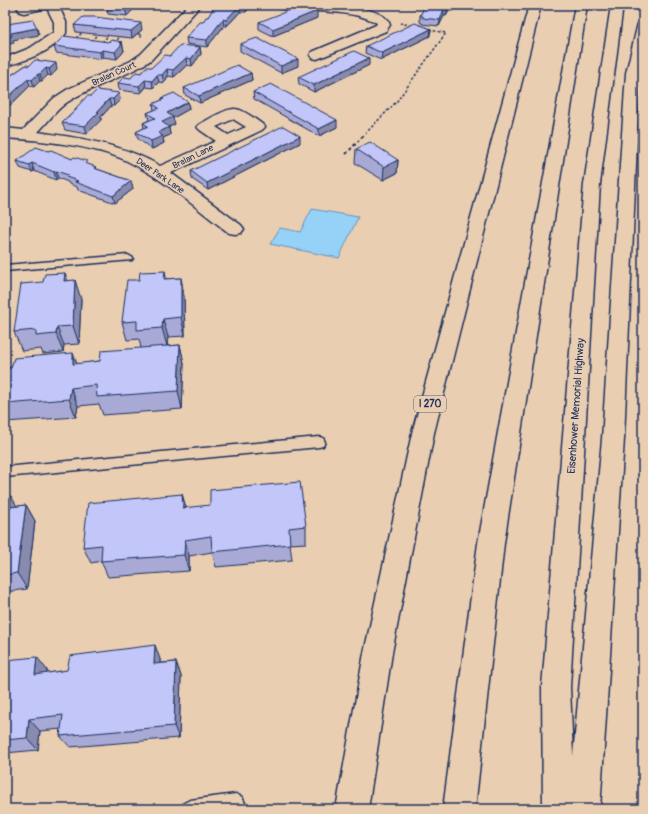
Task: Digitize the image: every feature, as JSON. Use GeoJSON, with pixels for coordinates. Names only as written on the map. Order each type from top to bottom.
{"type":"FeatureCollection","features":[{"type":"Feature","properties":{"kind":"main road"},"geometry":{"type":"LineString","coordinates":[[22,5],[24,9],[46,5]]}},
{"type":"Feature","properties":{"kind":"main road"},"geometry":{"type":"LineString","coordinates":[[5,62],[25,56],[49,43],[60,33],[60,22],[52,5]]}},
{"type":"Feature","properties":{"kind":"main road","name":"Bralan Court"},"geometry":{"type":"LineString","coordinates":[[27,135],[54,106],[73,92],[124,70],[146,57],[195,5]]}},
{"type":"Feature","properties":{"kind":"main road"},"geometry":{"type":"LineString","coordinates":[[283,5],[348,11],[373,16],[380,18],[383,21],[384,25],[381,28],[317,55]]}},
{"type":"Feature","properties":{"kind":"main road","name":"I 270"},"geometry":{"type":"LineString","coordinates":[[352,809],[378,653],[423,433],[535,5]]}},
{"type":"Feature","properties":{"kind":"main road"},"geometry":{"type":"LineString","coordinates":[[459,809],[491,543],[581,5]]}},
{"type":"Feature","properties":{"kind":"main road","name":"Eisenhower Memorial Highway"},"geometry":{"type":"LineString","coordinates":[[559,809],[556,687],[592,184],[617,5]]}},
{"type":"Feature","properties":{"kind":"main road"},"geometry":{"type":"LineString","coordinates":[[584,809],[613,440],[633,73],[643,27]]}},
{"type":"Feature","properties":{"kind":"main road","name":"Deer Park Lane"},"geometry":{"type":"LineString","coordinates":[[5,133],[69,141],[131,157],[160,174],[235,229]]}},
{"type":"Feature","properties":{"kind":"main road","name":"Bralan Lane"},"geometry":{"type":"LineString","coordinates":[[160,174],[226,141]]}},
{"type":"Feature","properties":{"kind":"lane"},"geometry":{"type":"LineString","coordinates":[[5,268],[128,258]]}},
{"type":"Feature","properties":{"kind":"lane"},"geometry":{"type":"LineString","coordinates":[[5,472],[319,442]]}},
{"type":"Feature","properties":{"kind":"lane"},"geometry":{"type":"LineString","coordinates":[[190,809],[236,803]]}},
{"type":"Feature","properties":{"kind":"path"},"geometry":{"type":"LineString","coordinates":[[380,18],[417,27]]}},
{"type":"Feature","properties":{"kind":"path"},"geometry":{"type":"LineString","coordinates":[[346,154],[397,101],[446,33],[424,28]]}},
{"type":"Feature","properties":{"kind":"path"},"geometry":{"type":"LineString","coordinates":[[76,39],[82,33]]}},
{"type":"Feature","properties":{"kind":"path"},"geometry":{"type":"LineString","coordinates":[[91,41],[98,34]]}},
{"type":"Feature","properties":{"kind":"path"},"geometry":{"type":"LineString","coordinates":[[137,40],[142,35],[138,34]]}},
{"type":"Feature","properties":{"kind":"path"},"geometry":{"type":"LineString","coordinates":[[102,42],[109,35]]}},
{"type":"Feature","properties":{"kind":"path"},"geometry":{"type":"LineString","coordinates":[[114,44],[120,37]]}},
{"type":"Feature","properties":{"kind":"water"},"geometry":{"type":"Polygon","coordinates":[[[312,209],[358,217],[339,258],[270,244],[280,228],[300,232],[312,209]]]}},
{"type":"Feature","properties":{"kind":"building"},"geometry":{"type":"Polygon","coordinates":[[[109,5],[130,5],[125,9],[107,7],[109,5]]]}},
{"type":"Feature","properties":{"kind":"building"},"geometry":{"type":"Polygon","coordinates":[[[219,5],[240,5],[226,20],[223,19],[207,40],[186,38],[200,22],[203,22],[206,17],[208,17],[214,7],[217,8],[219,5]]]}},
{"type":"Feature","properties":{"kind":"building"},"geometry":{"type":"Polygon","coordinates":[[[303,5],[317,11],[273,29],[259,22],[303,5]]]}},
{"type":"Feature","properties":{"kind":"building"},"geometry":{"type":"Polygon","coordinates":[[[428,5],[449,5],[447,9],[444,9],[440,20],[423,18],[423,16],[420,16],[424,7],[427,7],[428,5]]]}},
{"type":"Feature","properties":{"kind":"building"},"geometry":{"type":"Polygon","coordinates":[[[83,17],[95,17],[141,23],[131,31],[74,25],[83,17]]]}},
{"type":"Feature","properties":{"kind":"building"},"geometry":{"type":"Polygon","coordinates":[[[33,20],[37,28],[11,33],[12,36],[5,37],[5,28],[8,27],[7,24],[33,20]]]}},
{"type":"Feature","properties":{"kind":"building"},"geometry":{"type":"Polygon","coordinates":[[[415,23],[431,29],[382,53],[366,46],[415,23]]]}},
{"type":"Feature","properties":{"kind":"building"},"geometry":{"type":"Polygon","coordinates":[[[64,36],[109,42],[111,40],[122,42],[120,43],[122,44],[115,52],[102,50],[100,52],[54,46],[64,36]]]}},
{"type":"Feature","properties":{"kind":"building"},"geometry":{"type":"Polygon","coordinates":[[[257,38],[298,59],[281,66],[240,44],[257,38]]]}},
{"type":"Feature","properties":{"kind":"building"},"geometry":{"type":"Polygon","coordinates":[[[180,45],[200,47],[191,59],[186,58],[173,70],[167,69],[162,75],[157,75],[152,81],[145,80],[139,86],[118,83],[124,77],[131,78],[136,72],[141,73],[146,67],[152,67],[165,55],[170,56],[180,45]]]}},
{"type":"Feature","properties":{"kind":"building"},"geometry":{"type":"Polygon","coordinates":[[[354,51],[369,58],[314,85],[298,77],[354,51]]]}},
{"type":"Feature","properties":{"kind":"building"},"geometry":{"type":"Polygon","coordinates":[[[35,60],[56,63],[49,69],[46,68],[32,80],[28,79],[5,100],[5,78],[26,65],[29,66],[35,60]]]}},
{"type":"Feature","properties":{"kind":"building"},"geometry":{"type":"Polygon","coordinates":[[[237,65],[251,73],[199,96],[184,88],[237,65]]]}},
{"type":"Feature","properties":{"kind":"building"},"geometry":{"type":"Polygon","coordinates":[[[271,84],[337,120],[319,129],[253,92],[271,84]]]}},
{"type":"Feature","properties":{"kind":"building"},"geometry":{"type":"Polygon","coordinates":[[[97,90],[119,93],[113,99],[109,99],[85,126],[62,123],[77,109],[75,109],[87,96],[91,96],[97,90]]]}},
{"type":"Feature","properties":{"kind":"building"},"geometry":{"type":"Polygon","coordinates":[[[174,93],[188,102],[167,113],[173,117],[162,122],[169,127],[158,133],[163,136],[151,141],[136,132],[148,126],[143,123],[155,118],[147,113],[159,108],[153,104],[174,93]]]}},
{"type":"Feature","properties":{"kind":"building"},"geometry":{"type":"Polygon","coordinates":[[[283,126],[300,136],[207,183],[191,171],[283,126]]]}},
{"type":"Feature","properties":{"kind":"building"},"geometry":{"type":"Polygon","coordinates":[[[370,142],[398,160],[384,167],[356,149],[370,142]]]}},
{"type":"Feature","properties":{"kind":"building"},"geometry":{"type":"Polygon","coordinates":[[[36,147],[48,151],[51,150],[72,159],[74,157],[87,161],[85,163],[96,167],[94,168],[131,181],[113,196],[75,182],[78,181],[66,177],[68,175],[56,171],[54,172],[32,163],[29,165],[17,161],[36,147]]]}},
{"type":"Feature","properties":{"kind":"building"},"geometry":{"type":"Polygon","coordinates":[[[165,271],[164,279],[181,278],[181,317],[163,319],[162,328],[137,330],[137,321],[122,322],[127,280],[139,280],[140,272],[165,271]]]}},
{"type":"Feature","properties":{"kind":"building"},"geometry":{"type":"Polygon","coordinates":[[[65,273],[64,281],[75,280],[73,326],[57,327],[56,334],[36,336],[36,330],[14,332],[21,284],[43,282],[45,274],[65,273]]]}},
{"type":"Feature","properties":{"kind":"building"},"geometry":{"type":"Polygon","coordinates":[[[180,345],[178,391],[97,397],[96,385],[71,388],[69,399],[5,404],[5,368],[11,368],[14,358],[73,353],[73,364],[100,361],[101,351],[180,345]]]}},
{"type":"Feature","properties":{"kind":"building"},"geometry":{"type":"Polygon","coordinates":[[[300,482],[306,526],[289,528],[290,544],[212,552],[211,536],[185,540],[184,555],[101,561],[102,545],[83,547],[88,503],[182,494],[183,508],[210,505],[210,490],[300,482]]]}},
{"type":"Feature","properties":{"kind":"building"},"geometry":{"type":"Polygon","coordinates":[[[11,496],[10,507],[26,505],[17,573],[5,575],[5,497],[11,496]]]}},
{"type":"Feature","properties":{"kind":"building"},"geometry":{"type":"Polygon","coordinates":[[[155,645],[154,664],[176,662],[174,726],[60,736],[63,715],[29,719],[27,738],[5,740],[5,660],[37,657],[35,675],[67,670],[70,656],[155,645]]]}}]}
